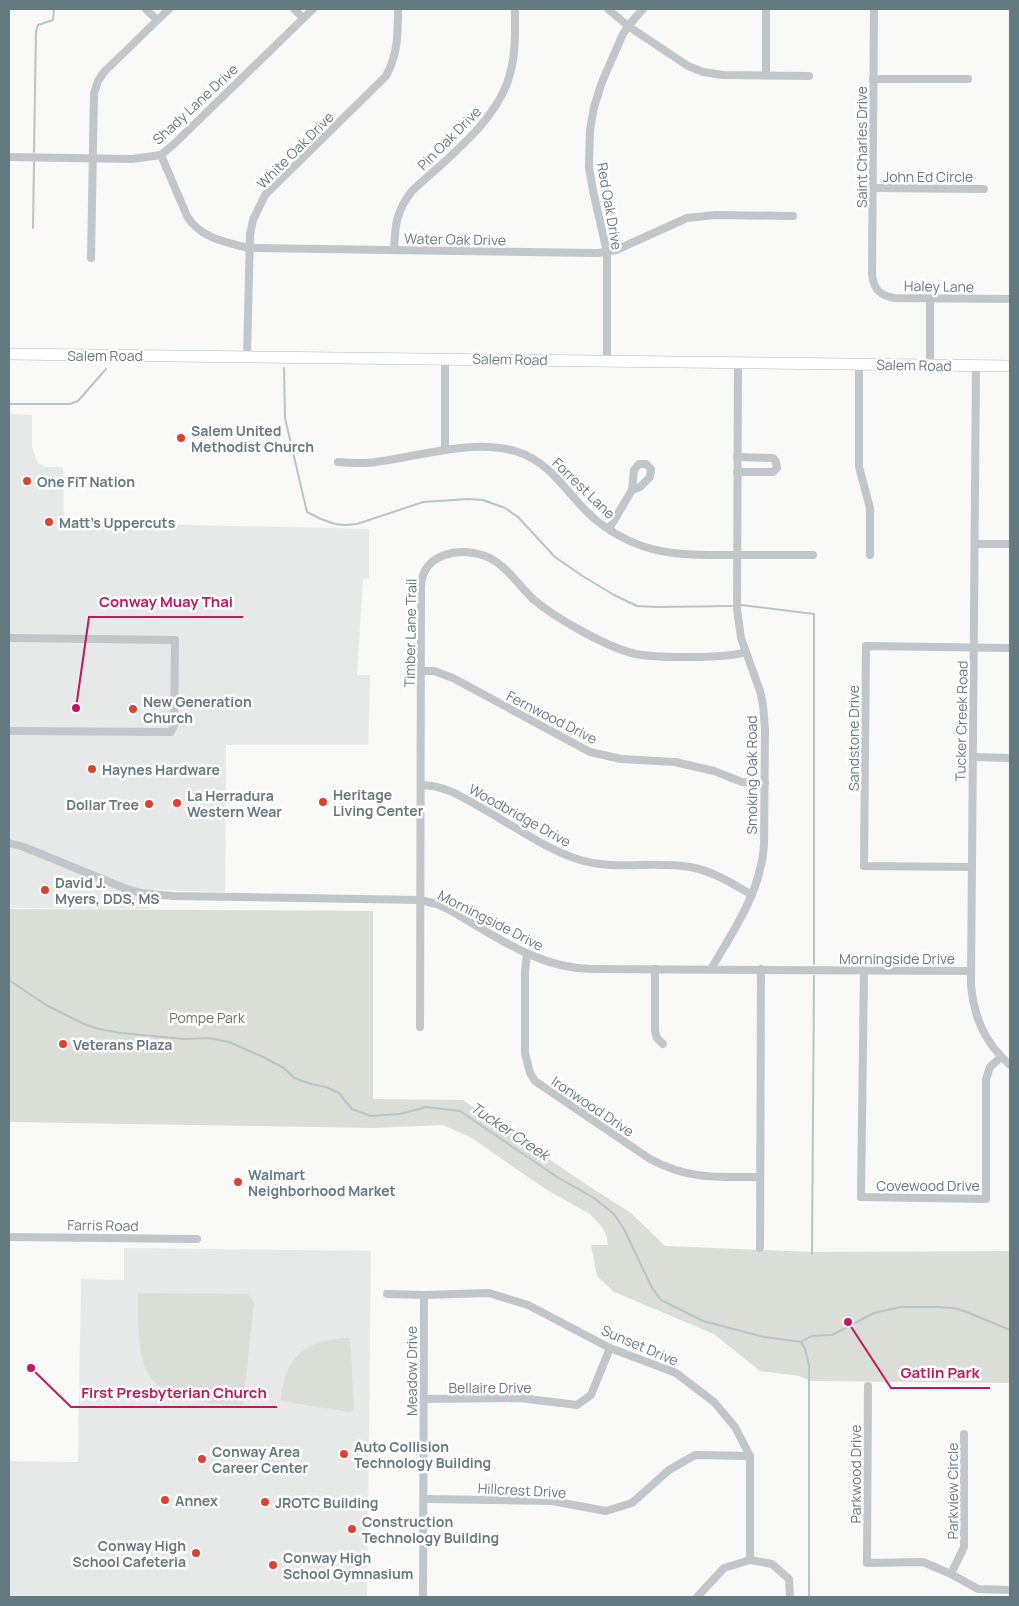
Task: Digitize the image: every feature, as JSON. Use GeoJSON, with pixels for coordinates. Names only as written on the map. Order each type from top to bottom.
{"type":"FeatureCollection","features":[{"type":"Feature","properties":{"kind":"main road","name":"Salem Road"},"geometry":{"type":"LineString","coordinates":[[9,354],[1010,366]]}},
{"type":"Feature","properties":{"kind":"street"},"geometry":{"type":"LineString","coordinates":[[146,9],[157,20]]}},
{"type":"Feature","properties":{"kind":"street"},"geometry":{"type":"LineString","coordinates":[[91,258],[94,92],[104,72],[169,9]]}},
{"type":"Feature","properties":{"kind":"street"},"geometry":{"type":"LineString","coordinates":[[294,9],[304,18]]}},
{"type":"Feature","properties":{"kind":"street","name":"Shady Lane Drive"},"geometry":{"type":"LineString","coordinates":[[9,157],[132,159],[161,154],[174,144],[313,9]]}},
{"type":"Feature","properties":{"kind":"street","name":"White Oak Drive"},"geometry":{"type":"LineString","coordinates":[[247,356],[249,248],[252,220],[265,195],[386,76],[396,55],[398,9]]}},
{"type":"Feature","properties":{"kind":"street","name":"Pin Oak Drive"},"geometry":{"type":"LineString","coordinates":[[394,250],[396,222],[405,199],[480,126],[498,103],[514,59],[515,9]]}},
{"type":"Feature","properties":{"kind":"street"},"geometry":{"type":"LineString","coordinates":[[608,9],[628,26],[688,66],[703,72],[723,75],[809,76]]}},
{"type":"Feature","properties":{"kind":"street","name":"Red Oak Drive"},"geometry":{"type":"LineString","coordinates":[[607,360],[607,252],[589,167],[589,136],[594,107],[602,82],[628,26],[643,9]]}},
{"type":"Feature","properties":{"kind":"street"},"geometry":{"type":"LineString","coordinates":[[766,9],[766,75]]}},
{"type":"Feature","properties":{"kind":"street","name":"Saint Charles Drive"},"geometry":{"type":"LineString","coordinates":[[874,9],[872,275],[874,284]]}},
{"type":"Feature","properties":{"kind":"street"},"geometry":{"type":"LineString","coordinates":[[874,78],[968,79]]}},
{"type":"Feature","properties":{"kind":"street","name":"Water Oak Drive"},"geometry":{"type":"LineString","coordinates":[[161,154],[191,224],[214,238],[249,248],[607,252],[616,250],[687,218],[715,215],[793,216]]}},
{"type":"Feature","properties":{"kind":"street","name":"John Ed Circle"},"geometry":{"type":"LineString","coordinates":[[873,188],[984,189]]}},
{"type":"Feature","properties":{"kind":"street","name":"Haley Lane"},"geometry":{"type":"LineString","coordinates":[[874,284],[881,294],[887,297],[1010,299]]}},
{"type":"Feature","properties":{"kind":"street"},"geometry":{"type":"LineString","coordinates":[[930,299],[930,365]]}},
{"type":"Feature","properties":{"kind":"street"},"geometry":{"type":"LineString","coordinates":[[445,358],[445,450]]}},
{"type":"Feature","properties":{"kind":"street","name":"Smoking Oak Road"},"geometry":{"type":"LineString","coordinates":[[711,969],[752,895],[761,872],[763,860],[765,728],[763,705],[738,624],[737,609],[738,363]]}},
{"type":"Feature","properties":{"kind":"street"},"geometry":{"type":"LineString","coordinates":[[859,364],[859,467],[870,508],[870,555]]}},
{"type":"Feature","properties":{"kind":"street","name":"Tucker Creek Road"},"geometry":{"type":"LineString","coordinates":[[976,366],[972,999],[975,1013],[987,1040],[1010,1065]]}},
{"type":"Feature","properties":{"kind":"street","name":"Forrest Lane"},"geometry":{"type":"LineString","coordinates":[[338,462],[374,462],[445,450],[500,448],[528,456],[549,470],[589,514],[609,529],[632,542],[662,552],[684,555],[813,555]]}},
{"type":"Feature","properties":{"kind":"street"},"geometry":{"type":"LineString","coordinates":[[737,457],[773,458],[777,465],[773,472],[737,472]]}},
{"type":"Feature","properties":{"kind":"street"},"geometry":{"type":"LineString","coordinates":[[609,529],[632,490]]}},
{"type":"Feature","properties":{"kind":"street"},"geometry":{"type":"LineString","coordinates":[[975,544],[1010,544]]}},
{"type":"Feature","properties":{"kind":"street","name":"Timber Lane Trail"},"geometry":{"type":"LineString","coordinates":[[420,1027],[421,586],[422,575],[428,565],[436,558],[455,553],[471,553],[490,558],[543,606],[613,646],[635,654],[668,657],[734,656],[746,652]]}},
{"type":"Feature","properties":{"kind":"street"},"geometry":{"type":"LineString","coordinates":[[9,638],[175,640],[173,730],[165,732],[9,732]]}},
{"type":"Feature","properties":{"kind":"street","name":"Sandstone Drive"},"geometry":{"type":"LineString","coordinates":[[972,867],[864,866],[866,646],[1010,648]]}},
{"type":"Feature","properties":{"kind":"street","name":"Fernwood Drive"},"geometry":{"type":"LineString","coordinates":[[421,670],[434,671],[453,678],[590,752],[621,759],[675,762],[714,771],[742,782],[764,783]]}},
{"type":"Feature","properties":{"kind":"street"},"geometry":{"type":"LineString","coordinates":[[973,757],[1010,758]]}},
{"type":"Feature","properties":{"kind":"street","name":"Woodbridge Drive"},"geometry":{"type":"LineString","coordinates":[[421,785],[437,786],[446,790],[560,852],[582,861],[617,866],[690,867],[717,876],[752,895]]}},
{"type":"Feature","properties":{"kind":"street","name":"Morningside Drive"},"geometry":{"type":"LineString","coordinates":[[9,843],[24,847],[124,888],[141,893],[173,896],[420,900],[448,909],[527,954],[546,962],[569,968],[971,970]]}},
{"type":"Feature","properties":{"kind":"street","name":"Ironwood Drive"},"geometry":{"type":"LineString","coordinates":[[527,954],[525,1054],[530,1073],[535,1081],[650,1159],[669,1169],[701,1177],[760,1177]]}},
{"type":"Feature","properties":{"kind":"street"},"geometry":{"type":"LineString","coordinates":[[655,969],[655,1031],[657,1038],[662,1044]]}},
{"type":"Feature","properties":{"kind":"street"},"geometry":{"type":"LineString","coordinates":[[760,1248],[762,969]]}},
{"type":"Feature","properties":{"kind":"street","name":"Covewood Drive"},"geometry":{"type":"LineString","coordinates":[[864,970],[862,1197],[986,1199],[986,1079],[990,1067],[1001,1057]]}},
{"type":"Feature","properties":{"kind":"street","name":"Farris Road"},"geometry":{"type":"LineString","coordinates":[[9,1237],[197,1239]]}},
{"type":"Feature","properties":{"kind":"street","name":"Sunset Drive"},"geometry":{"type":"LineString","coordinates":[[387,1294],[489,1293],[528,1305],[610,1348],[676,1373],[714,1402],[735,1427],[750,1456],[750,1560]]}},
{"type":"Feature","properties":{"kind":"street","name":"Meadow Drive"},"geometry":{"type":"LineString","coordinates":[[423,1597],[424,1295]]}},
{"type":"Feature","properties":{"kind":"street","name":"Bellaire Drive"},"geometry":{"type":"LineString","coordinates":[[424,1400],[520,1398],[577,1405],[591,1395],[610,1348]]}},
{"type":"Feature","properties":{"kind":"street","name":"Parkwood Drive"},"geometry":{"type":"LineString","coordinates":[[868,1386],[867,1563],[923,1562],[952,1574]]}},
{"type":"Feature","properties":{"kind":"street","name":"Parkview Circle"},"geometry":{"type":"LineString","coordinates":[[952,1574],[964,1546],[964,1434]]}},
{"type":"Feature","properties":{"kind":"street","name":"Hillcrest Drive"},"geometry":{"type":"LineString","coordinates":[[424,1499],[552,1502],[606,1511],[632,1503],[668,1470],[695,1455],[750,1456]]}},
{"type":"Feature","properties":{"kind":"street"},"geometry":{"type":"LineString","coordinates":[[697,1597],[724,1568],[750,1560],[772,1564],[789,1579],[790,1597]]}},
{"type":"Feature","properties":{"kind":"street"},"geometry":{"type":"LineString","coordinates":[[952,1574],[978,1589],[1010,1590]]}},
{"type":"Feature","properties":{"kind":"shaded area"},"geometry":{"type":"Polygon","coordinates":[[[9,414],[32,415],[32,447],[37,462],[45,467],[63,467],[64,522],[369,529],[369,578],[363,579],[357,675],[370,675],[368,745],[226,745],[225,892],[153,889],[149,909],[9,908],[9,414]]]}},
{"type":"Feature","properties":{"kind":"shaded area"},"geometry":{"type":"Polygon","coordinates":[[[124,1248],[371,1251],[367,1597],[9,1597],[9,1461],[78,1462],[81,1279],[124,1280],[124,1248]]]}},
{"type":"Feature","properties":{"kind":"green space","name":"Pompe Park"},"geometry":{"type":"Polygon","coordinates":[[[9,909],[373,911],[373,1099],[463,1100],[631,1213],[665,1246],[813,1252],[1010,1251],[1010,1383],[811,1381],[799,1376],[760,1371],[714,1334],[614,1292],[597,1276],[591,1245],[608,1245],[607,1237],[602,1227],[590,1214],[547,1190],[470,1137],[443,1125],[373,1128],[9,1122],[9,909]]]}},
{"type":"Feature","properties":{"kind":"green space"},"geometry":{"type":"Polygon","coordinates":[[[138,1293],[248,1294],[254,1302],[243,1405],[199,1402],[171,1393],[158,1385],[149,1375],[141,1354],[138,1328],[138,1293]]]}},
{"type":"Feature","properties":{"kind":"green space"},"geometry":{"type":"Polygon","coordinates":[[[350,1338],[354,1407],[352,1411],[281,1401],[287,1373],[292,1362],[300,1353],[310,1346],[321,1342],[350,1338]]]}},
{"type":"Feature","properties":{"kind":"waterway"},"geometry":{"type":"LineString","coordinates":[[34,152],[36,31],[38,25],[53,20],[54,9]]}},
{"type":"Feature","properties":{"kind":"waterway"},"geometry":{"type":"LineString","coordinates":[[33,228],[34,162]]}},
{"type":"Feature","properties":{"kind":"waterway"},"geometry":{"type":"LineString","coordinates":[[284,368],[285,418],[307,512],[335,524],[345,525],[357,524],[423,502],[483,500],[505,508],[518,517],[555,557],[581,575],[614,595],[637,606],[732,606]]}},
{"type":"Feature","properties":{"kind":"waterway"},"geometry":{"type":"LineString","coordinates":[[9,404],[70,404],[78,401],[106,369]]}},
{"type":"Feature","properties":{"kind":"waterway"},"geometry":{"type":"LineString","coordinates":[[741,605],[814,614],[814,964]]}},
{"type":"Feature","properties":{"kind":"waterway"},"geometry":{"type":"LineString","coordinates":[[812,1254],[814,976]]}},
{"type":"Feature","properties":{"kind":"waterway","name":"Tucker Creek"},"geometry":{"type":"LineString","coordinates":[[9,980],[46,1005],[84,1024],[99,1029],[184,1039],[209,1038],[229,1042],[284,1068],[294,1078],[326,1087],[339,1093],[352,1109],[371,1116],[400,1114],[426,1107],[460,1111],[557,1177],[594,1198],[614,1214],[625,1231],[652,1288],[661,1300],[703,1321],[764,1337],[801,1342],[811,1336],[832,1335],[874,1313],[901,1307],[937,1307],[954,1308],[967,1312],[1010,1330]]}},
{"type":"Feature","properties":{"kind":"waterway"},"geometry":{"type":"LineString","coordinates":[[801,1342],[809,1365],[809,1597]]}},
{"type":"Feature","properties":{"kind":"place","name":"Salem United Methodist Church"},"geometry":{"type":"Point","coordinates":[181,438]}},
{"type":"Feature","properties":{"kind":"place","name":"One FiT Nation"},"geometry":{"type":"Point","coordinates":[27,481]}},
{"type":"Feature","properties":{"kind":"place","name":"Matt's Uppercuts"},"geometry":{"type":"Point","coordinates":[49,522]}},
{"type":"Feature","properties":{"kind":"place","name":"Conway Muay Thai"},"geometry":{"type":"Point","coordinates":[76,708]}},
{"type":"Feature","properties":{"kind":"place","name":"New Generation Church"},"geometry":{"type":"Point","coordinates":[133,709]}},
{"type":"Feature","properties":{"kind":"place","name":"Haynes Hardware"},"geometry":{"type":"Point","coordinates":[92,769]}},
{"type":"Feature","properties":{"kind":"place","name":"Heritage Living Center"},"geometry":{"type":"Point","coordinates":[323,802]}},
{"type":"Feature","properties":{"kind":"place","name":"La Herradura Western Wear"},"geometry":{"type":"Point","coordinates":[177,803]}},
{"type":"Feature","properties":{"kind":"place","name":"Dollar Tree"},"geometry":{"type":"Point","coordinates":[149,804]}},
{"type":"Feature","properties":{"kind":"place","name":"David J. Myers, DDS, MS"},"geometry":{"type":"Point","coordinates":[45,890]}},
{"type":"Feature","properties":{"kind":"place","name":"Veterans Plaza"},"geometry":{"type":"Point","coordinates":[63,1044]}},
{"type":"Feature","properties":{"kind":"place","name":"Walmart Neighborhood Market"},"geometry":{"type":"Point","coordinates":[238,1182]}},
{"type":"Feature","properties":{"kind":"place","name":"Gatlin Park"},"geometry":{"type":"Point","coordinates":[848,1322]}},
{"type":"Feature","properties":{"kind":"place","name":"First Presbyterian Church"},"geometry":{"type":"Point","coordinates":[31,1368]}},
{"type":"Feature","properties":{"kind":"place","name":"Auto Collision Technology Building"},"geometry":{"type":"Point","coordinates":[344,1454]}},
{"type":"Feature","properties":{"kind":"place","name":"Conway Area Career Center"},"geometry":{"type":"Point","coordinates":[202,1459]}},
{"type":"Feature","properties":{"kind":"place","name":"Annex"},"geometry":{"type":"Point","coordinates":[165,1500]}},
{"type":"Feature","properties":{"kind":"place","name":"JROTC Building"},"geometry":{"type":"Point","coordinates":[265,1502]}},
{"type":"Feature","properties":{"kind":"place","name":"Construction Technology Building"},"geometry":{"type":"Point","coordinates":[352,1529]}},
{"type":"Feature","properties":{"kind":"place","name":"Conway High School Cafeteria"},"geometry":{"type":"Point","coordinates":[196,1553]}},
{"type":"Feature","properties":{"kind":"place","name":"Conway High School Gymnasium"},"geometry":{"type":"Point","coordinates":[273,1565]}}]}
